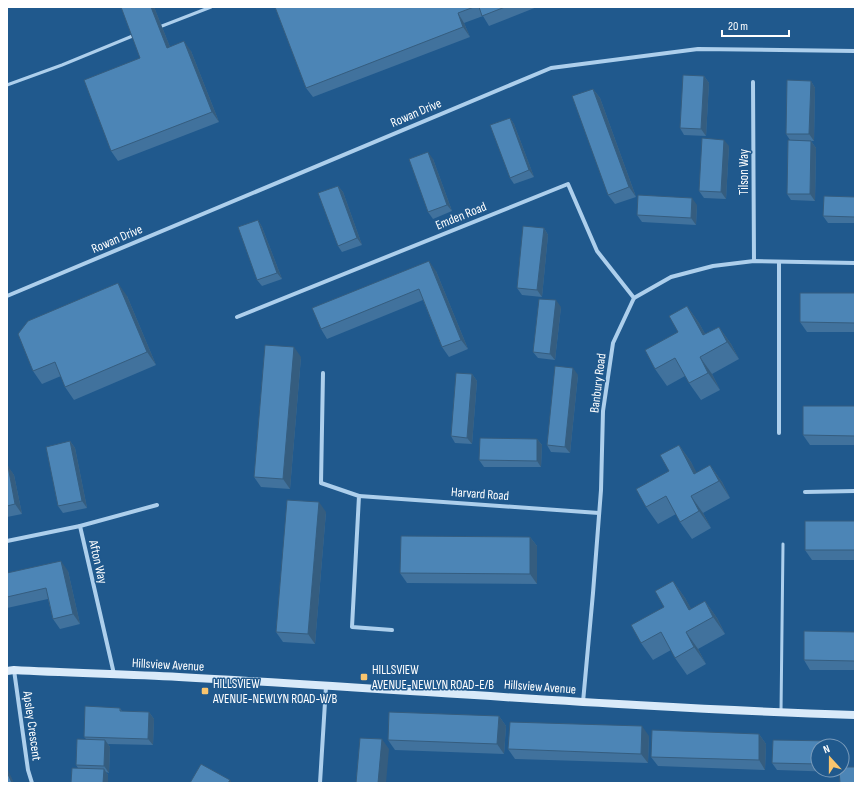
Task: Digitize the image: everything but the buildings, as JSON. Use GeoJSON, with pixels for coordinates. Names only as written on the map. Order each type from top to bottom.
{"type":"FeatureCollection","features":[{"type":"Feature","properties":{"kind":"street","name":"Rowan Drive"},"geometry":{"type":"LineString","coordinates":[[7,296],[551,68],[698,49],[855,51]]}},
{"type":"Feature","properties":{"kind":"street","name":"Tilson Way"},"geometry":{"type":"LineString","coordinates":[[753,82],[754,261]]}},
{"type":"Feature","properties":{"kind":"street","name":"Emden Road"},"geometry":{"type":"LineString","coordinates":[[238,317],[568,184],[597,251],[634,298]]}},
{"type":"Feature","properties":{"kind":"street"},"geometry":{"type":"LineString","coordinates":[[634,298],[671,277],[713,266],[754,261],[855,263]]}},
{"type":"Feature","properties":{"kind":"street"},"geometry":{"type":"LineString","coordinates":[[779,262],[779,433]]}},
{"type":"Feature","properties":{"kind":"street","name":"Banbury Road"},"geometry":{"type":"LineString","coordinates":[[583,702],[599,513],[604,411],[613,343],[634,298]]}},
{"type":"Feature","properties":{"kind":"street","name":"Harvard Road"},"geometry":{"type":"LineString","coordinates":[[323,373],[321,483],[359,496],[599,513]]}},
{"type":"Feature","properties":{"kind":"street"},"geometry":{"type":"LineString","coordinates":[[805,492],[855,492]]}},
{"type":"Feature","properties":{"kind":"street"},"geometry":{"type":"LineString","coordinates":[[359,496],[352,627],[392,630]]}},
{"type":"Feature","properties":{"kind":"street"},"geometry":{"type":"LineString","coordinates":[[80,526],[157,505]]}},
{"type":"Feature","properties":{"kind":"street","name":"Afton Way"},"geometry":{"type":"LineString","coordinates":[[7,541],[80,526],[114,674]]}},
{"type":"Feature","properties":{"kind":"street","name":"Hillsview Avenue"},"geometry":{"type":"LineString","coordinates":[[11,671],[114,674],[583,702],[855,715]]}},
{"type":"Feature","properties":{"kind":"street","name":"Apsley Crescent"},"geometry":{"type":"LineString","coordinates":[[11,671],[28,770],[32,783]]}},
{"type":"Feature","properties":{"kind":"street"},"geometry":{"type":"LineString","coordinates":[[320,783],[326,686]]}},
{"type":"Feature","properties":{"kind":"lane"},"geometry":{"type":"LineString","coordinates":[[162,26],[211,7]]}},
{"type":"Feature","properties":{"kind":"lane"},"geometry":{"type":"LineString","coordinates":[[7,84],[135,35]]}},
{"type":"Feature","properties":{"kind":"lane"},"geometry":{"type":"LineString","coordinates":[[781,712],[783,544]]}},
{"type":"Feature","properties":{"kind":"place","name":"HILLSVIEW AVENUE-NEWLYN ROAD-E/B"},"geometry":{"type":"Point","coordinates":[364,677]}},
{"type":"Feature","properties":{"kind":"place","name":"HILLSVIEW AVENUE-NEWLYN ROAD-W/B"},"geometry":{"type":"Point","coordinates":[205,691]}}]}
